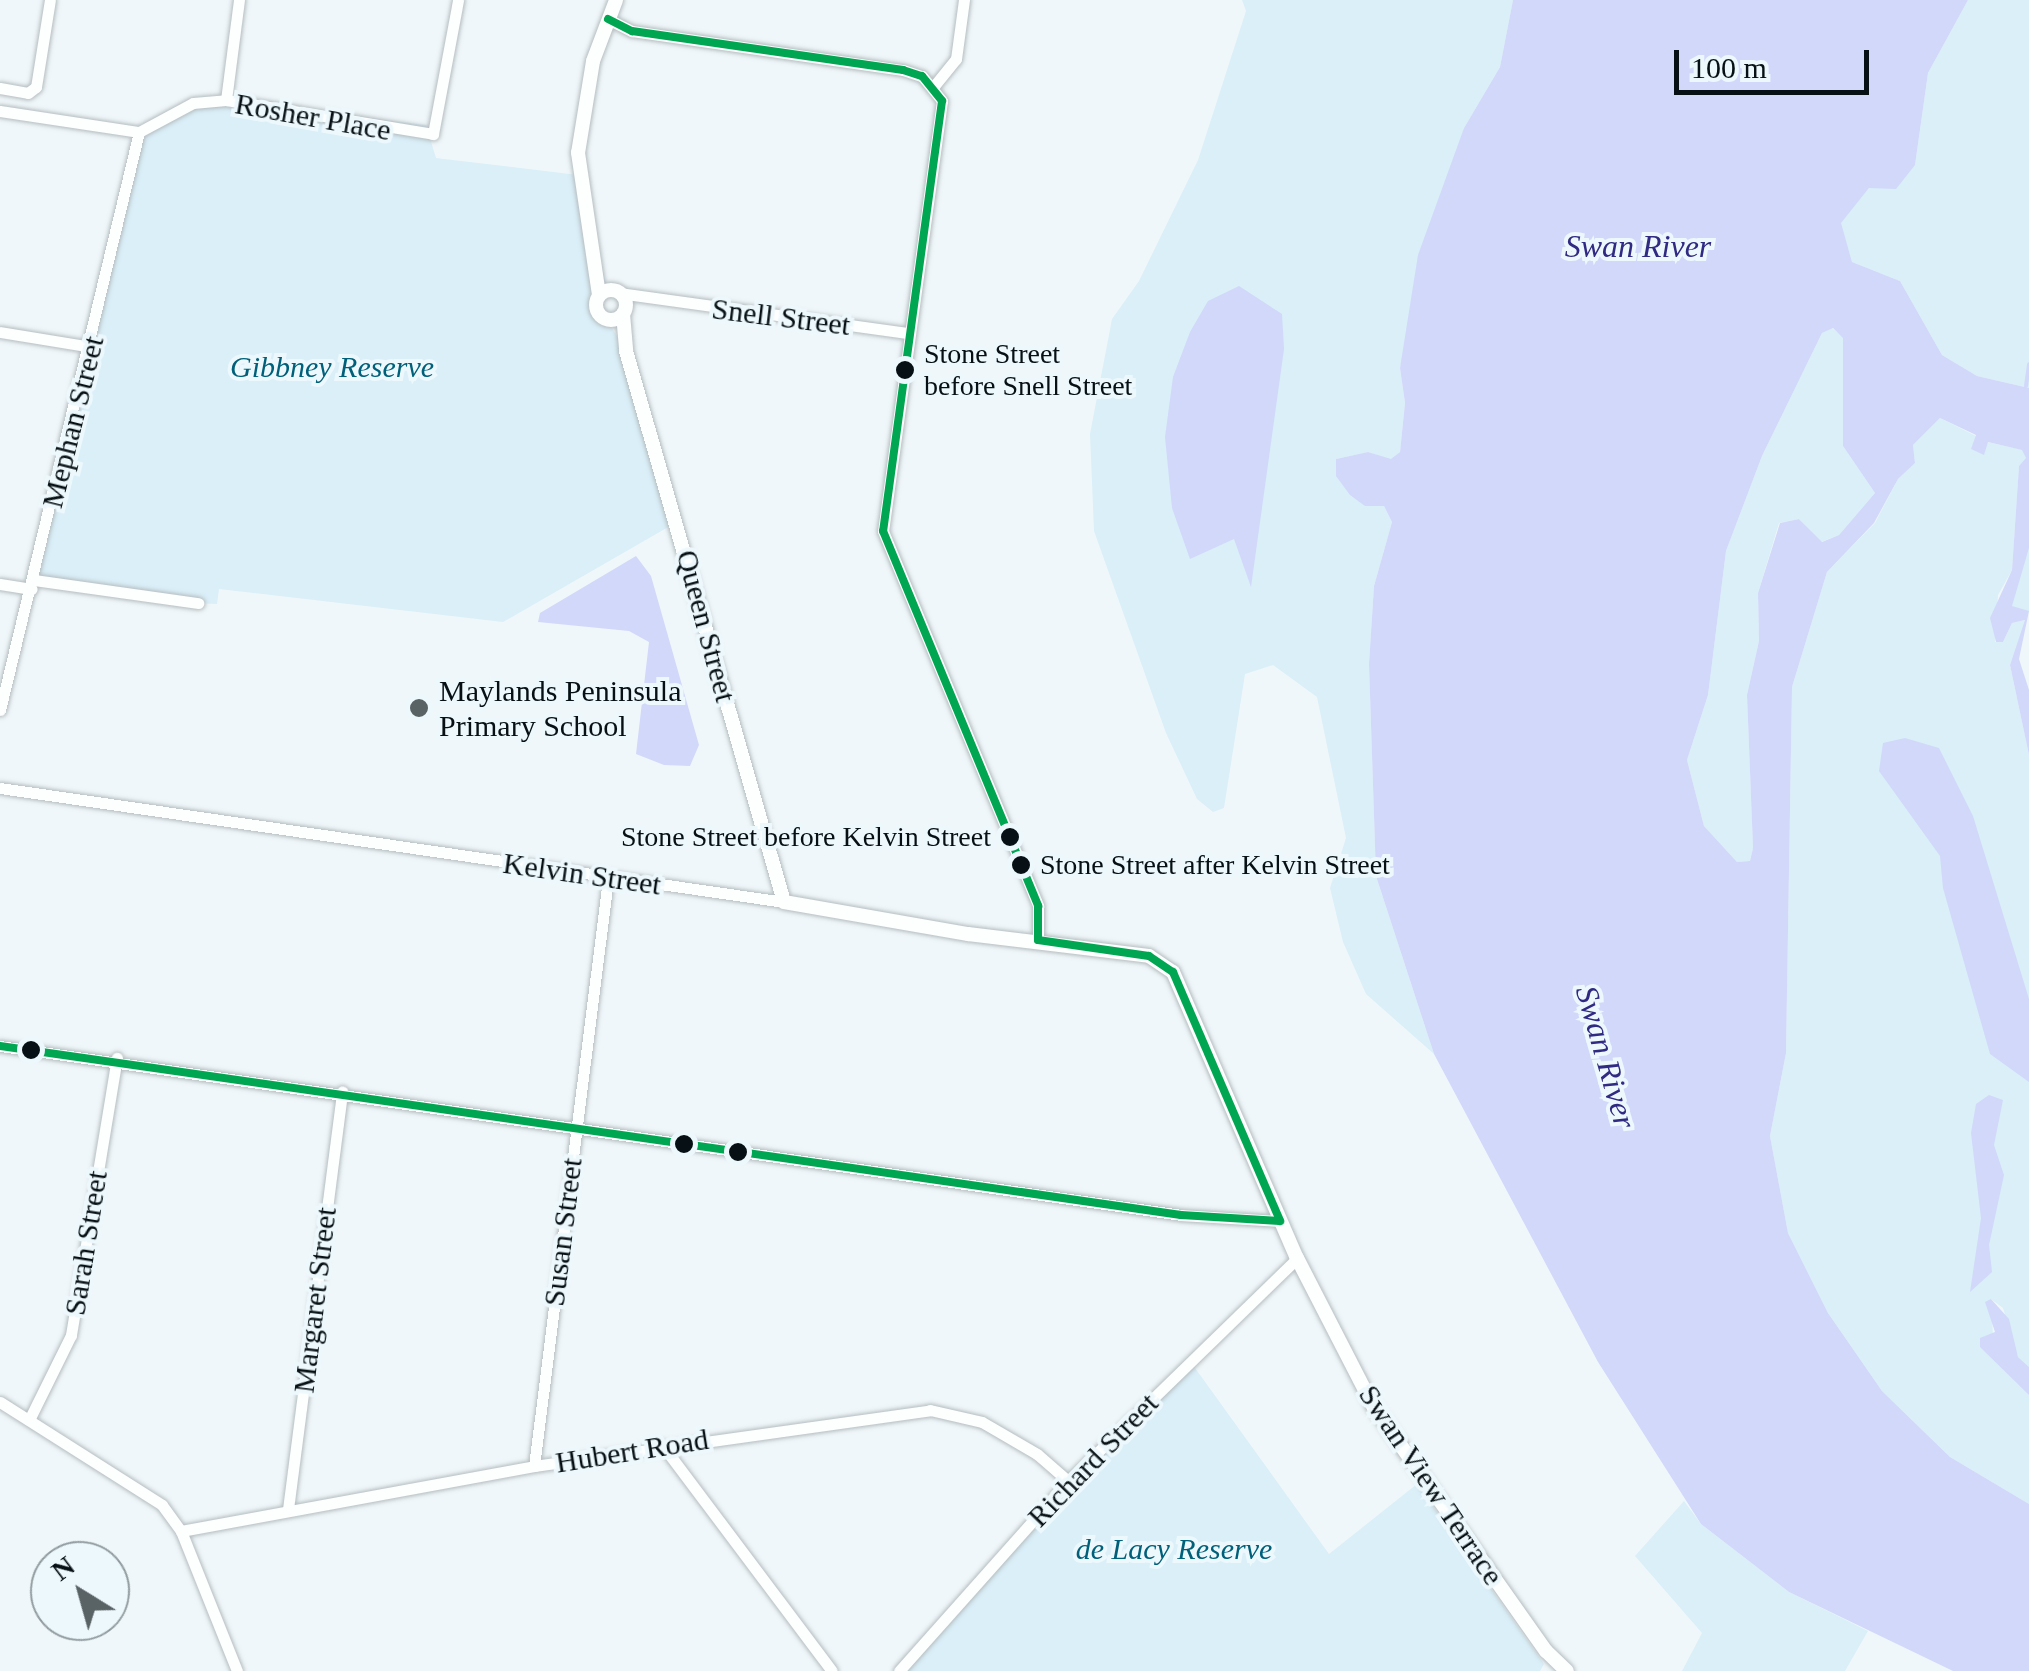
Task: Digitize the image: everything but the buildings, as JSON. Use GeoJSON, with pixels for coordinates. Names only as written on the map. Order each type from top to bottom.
{"type":"FeatureCollection","features":[{"type":"Feature","properties":{"kind":"street"},"geometry":{"type":"LineString","coordinates":[[0,88],[28,92],[36,87],[50,0]]}},
{"type":"Feature","properties":{"kind":"street"},"geometry":{"type":"LineString","coordinates":[[226,100],[239,0]]}},
{"type":"Feature","properties":{"kind":"street","name":"Rosher Place"},"geometry":{"type":"LineString","coordinates":[[139,132],[193,104],[226,100],[416,136],[433,134],[458,0]]}},
{"type":"Feature","properties":{"kind":"street"},"geometry":{"type":"LineString","coordinates":[[611,293],[599,266],[578,164],[593,61],[616,0]]}},
{"type":"Feature","properties":{"kind":"street"},"geometry":{"type":"LineString","coordinates":[[934,86],[956,59],[964,0]]}},
{"type":"Feature","properties":{"kind":"street"},"geometry":{"type":"LineString","coordinates":[[608,19],[642,33],[904,70],[934,86],[943,120],[907,333],[883,531],[1038,906],[1038,940]]}},
{"type":"Feature","properties":{"kind":"street"},"geometry":{"type":"LineString","coordinates":[[0,111],[139,132]]}},
{"type":"Feature","properties":{"kind":"street","name":"Mephan Street"},"geometry":{"type":"LineString","coordinates":[[0,710],[92,347],[139,132]]}},
{"type":"Feature","properties":{"kind":"street","name":"Snell Street"},"geometry":{"type":"LineString","coordinates":[[611,293],[907,333]]}},
{"type":"Feature","properties":{"kind":"street","name":"Queen Street"},"geometry":{"type":"LineString","coordinates":[[626,351],[608,320],[596,310],[611,293],[624,312],[626,351],[784,902]]}},
{"type":"Feature","properties":{"kind":"street","name":"Snell Street"},"geometry":{"type":"LineString","coordinates":[[624,312],[656,300]]}},
{"type":"Feature","properties":{"kind":"street"},"geometry":{"type":"LineString","coordinates":[[608,320],[624,312]]}},
{"type":"Feature","properties":{"kind":"street"},"geometry":{"type":"LineString","coordinates":[[0,332],[92,347]]}},
{"type":"Feature","properties":{"kind":"street"},"geometry":{"type":"LineString","coordinates":[[0,584],[33,584],[198,603]]}},
{"type":"Feature","properties":{"kind":"street","name":"Kelvin Street"},"geometry":{"type":"LineString","coordinates":[[0,788],[1038,940],[1162,963]]}},
{"type":"Feature","properties":{"kind":"street","name":"Susan Street"},"geometry":{"type":"LineString","coordinates":[[534,1466],[608,879]]}},
{"type":"Feature","properties":{"kind":"street","name":"Swan View Terrace"},"geometry":{"type":"LineString","coordinates":[[1162,963],[1178,980],[1280,1221],[1372,1406],[1556,1668]]}},
{"type":"Feature","properties":{"kind":"street"},"geometry":{"type":"LineString","coordinates":[[0,1046],[116,1058],[576,1131],[1182,1215],[1280,1221]]}},
{"type":"Feature","properties":{"kind":"street","name":"Sarah Street"},"geometry":{"type":"LineString","coordinates":[[30,1420],[71,1335],[116,1058]]}},
{"type":"Feature","properties":{"kind":"street","name":"Margaret Street"},"geometry":{"type":"LineString","coordinates":[[288,1509],[342,1091]]}},
{"type":"Feature","properties":{"kind":"street","name":"Richard Street"},"geometry":{"type":"LineString","coordinates":[[899,1671],[1068,1482],[1297,1258]]}},
{"type":"Feature","properties":{"kind":"street"},"geometry":{"type":"LineString","coordinates":[[0,1402],[162,1504],[181,1531],[237,1671]]}},
{"type":"Feature","properties":{"kind":"street","name":"Hubert Road"},"geometry":{"type":"LineString","coordinates":[[181,1531],[534,1466],[930,1410],[982,1422],[1037,1454],[1068,1482]]}},
{"type":"Feature","properties":{"kind":"street"},"geometry":{"type":"LineString","coordinates":[[662,1446],[832,1671]]}},
{"type":"Feature","properties":{"kind":"green space"},"geometry":{"type":"Polygon","coordinates":[[[1242,0],[1513,0],[1500,67],[1464,128],[1400,368],[1405,403],[1400,452],[1391,460],[1368,452],[1336,459],[1365,506],[1384,506],[1392,522],[1374,586],[1369,664],[1376,876],[1434,1054],[1366,994],[1343,942],[1330,888],[1346,838],[1317,697],[1273,665],[1245,674],[1224,808],[1213,812],[1197,799],[1166,733],[1094,531],[1090,434],[1112,319],[1139,281],[1198,160],[1246,11],[1242,0]]]}},
{"type":"Feature","properties":{"kind":"green space"},"geometry":{"type":"Polygon","coordinates":[[[1968,0],[2029,0],[2029,388],[1977,376],[1942,355],[1900,281],[1852,262],[1840,223],[1869,188],[1915,165],[1928,73],[1968,0]]]}},
{"type":"Feature","properties":{"kind":"green space","name":"Gibbney Reserve"},"geometry":{"type":"Polygon","coordinates":[[[226,100],[426,125],[436,158],[578,175],[608,290],[588,308],[607,320],[626,351],[677,522],[503,622],[219,589],[217,604],[198,603],[34,580],[139,132],[193,103],[226,100]]]}},
{"type":"Feature","properties":{"kind":"green space"},"geometry":{"type":"Polygon","coordinates":[[[1832,328],[1843,337],[1843,446],[1875,493],[1839,535],[1821,542],[1799,519],[1779,523],[1758,593],[1759,641],[1747,695],[1753,848],[1750,861],[1737,862],[1704,826],[1687,760],[1708,695],[1726,551],[1762,456],[1822,333],[1832,328]]]}},
{"type":"Feature","properties":{"kind":"green space"},"geometry":{"type":"Polygon","coordinates":[[[1940,418],[1976,436],[1972,449],[1984,454],[1987,442],[2023,450],[2027,458],[2019,466],[2012,570],[1998,595],[1995,642],[2003,642],[2012,623],[2026,620],[2010,665],[2029,755],[2029,1367],[2018,1357],[2003,1308],[1991,1299],[1993,1336],[2029,1395],[2029,1504],[1950,1457],[1882,1391],[1828,1313],[1788,1233],[1770,1136],[1786,1053],[1792,687],[1827,572],[1875,523],[1898,479],[1915,463],[1913,445],[1940,418]]]}},
{"type":"Feature","properties":{"kind":"green space"},"geometry":{"type":"Polygon","coordinates":[[[2029,548],[2029,611],[2024,612],[2012,606],[2012,598],[2029,548]]]}},
{"type":"Feature","properties":{"kind":"green space","name":"de Lacy Reserve"},"geometry":{"type":"Polygon","coordinates":[[[1190,1361],[1329,1554],[1417,1484],[1544,1664],[1540,1671],[899,1671],[1068,1481],[1190,1361]]]}},
{"type":"Feature","properties":{"kind":"green space"},"geometry":{"type":"Polygon","coordinates":[[[1684,1501],[1701,1524],[1789,1592],[1868,1631],[1845,1671],[1682,1671],[1702,1633],[1635,1556],[1684,1501]]]}},
{"type":"Feature","properties":{"kind":"water","name":"Swan River"},"geometry":{"type":"Polygon","coordinates":[[[1513,0],[1968,0],[1928,73],[1915,165],[1896,189],[1869,188],[1841,223],[1852,262],[1900,281],[1942,355],[1977,376],[2029,388],[2029,548],[2012,606],[2029,611],[2019,659],[2029,690],[2029,755],[2010,665],[2025,620],[2012,623],[2003,642],[1996,642],[1990,618],[2012,570],[2019,466],[2026,458],[2022,450],[1988,442],[1984,455],[1971,449],[1976,435],[1940,418],[1913,445],[1915,463],[1898,479],[1874,523],[1827,572],[1792,687],[1786,1053],[1770,1136],[1788,1233],[1828,1313],[1882,1391],[1950,1457],[2029,1504],[2029,1671],[1953,1671],[1789,1592],[1701,1524],[1598,1362],[1434,1054],[1376,876],[1369,664],[1374,586],[1392,522],[1384,506],[1365,506],[1350,495],[1336,476],[1336,459],[1368,452],[1391,459],[1400,452],[1405,403],[1400,368],[1418,255],[1464,128],[1500,67],[1513,0]],[[1833,328],[1822,333],[1762,456],[1726,551],[1708,695],[1687,760],[1704,826],[1737,862],[1750,861],[1753,848],[1747,695],[1759,641],[1758,593],[1780,523],[1799,519],[1822,542],[1839,535],[1875,493],[1843,446],[1843,338],[1833,328]]]}},
{"type":"Feature","properties":{"kind":"water"},"geometry":{"type":"Polygon","coordinates":[[[1239,286],[1282,314],[1284,349],[1251,587],[1234,539],[1190,559],[1172,508],[1165,437],[1173,377],[1190,332],[1208,301],[1239,286]]]}},
{"type":"Feature","properties":{"kind":"water"},"geometry":{"type":"Polygon","coordinates":[[[636,556],[651,576],[699,745],[690,766],[664,765],[636,754],[649,642],[629,631],[538,622],[540,613],[636,556]]]}},
{"type":"Feature","properties":{"kind":"water"},"geometry":{"type":"Polygon","coordinates":[[[1905,738],[1939,748],[1973,816],[2029,999],[2029,1082],[1990,1054],[1943,888],[1940,856],[1879,771],[1883,743],[1905,738]]]}},
{"type":"Feature","properties":{"kind":"water"},"geometry":{"type":"Polygon","coordinates":[[[1989,1095],[2003,1100],[1994,1145],[2004,1175],[1989,1245],[1992,1272],[1970,1292],[1981,1218],[1971,1133],[1976,1104],[1989,1095]]]}},
{"type":"Feature","properties":{"kind":"water"},"geometry":{"type":"Polygon","coordinates":[[[1991,1299],[2009,1319],[2018,1357],[2029,1367],[2029,1395],[1980,1347],[1980,1338],[1995,1332],[1985,1302],[1991,1299]]]}},
{"type":"Feature","properties":{"kind":"waterway"},"geometry":{"type":"LineString","coordinates":[[2026,386],[2029,364]]}},
{"type":"Feature","properties":{"kind":"transit line"},"geometry":{"type":"LineString","coordinates":[[608,19],[632,31],[903,70],[922,76],[942,101],[883,531],[1038,906],[1038,940]]}},
{"type":"Feature","properties":{"kind":"transit line"},"geometry":{"type":"LineString","coordinates":[[1038,940],[1149,956],[1173,972],[1280,1221]]}},
{"type":"Feature","properties":{"kind":"transit line"},"geometry":{"type":"LineString","coordinates":[[0,1046],[1181,1215],[1280,1221]]}},
{"type":"Feature","properties":{"kind":"place","name":"Stone Street before Snell Street"},"geometry":{"type":"Point","coordinates":[905,370]}},
{"type":"Feature","properties":{"kind":"place","name":"Maylands Peninsula Primary School"},"geometry":{"type":"Point","coordinates":[419,708]}},
{"type":"Feature","properties":{"kind":"place","name":"Stone Street before Kelvin Street"},"geometry":{"type":"Point","coordinates":[1010,837]}},
{"type":"Feature","properties":{"kind":"place","name":"Stone Street after Kelvin Street"},"geometry":{"type":"Point","coordinates":[1021,865]}}]}
